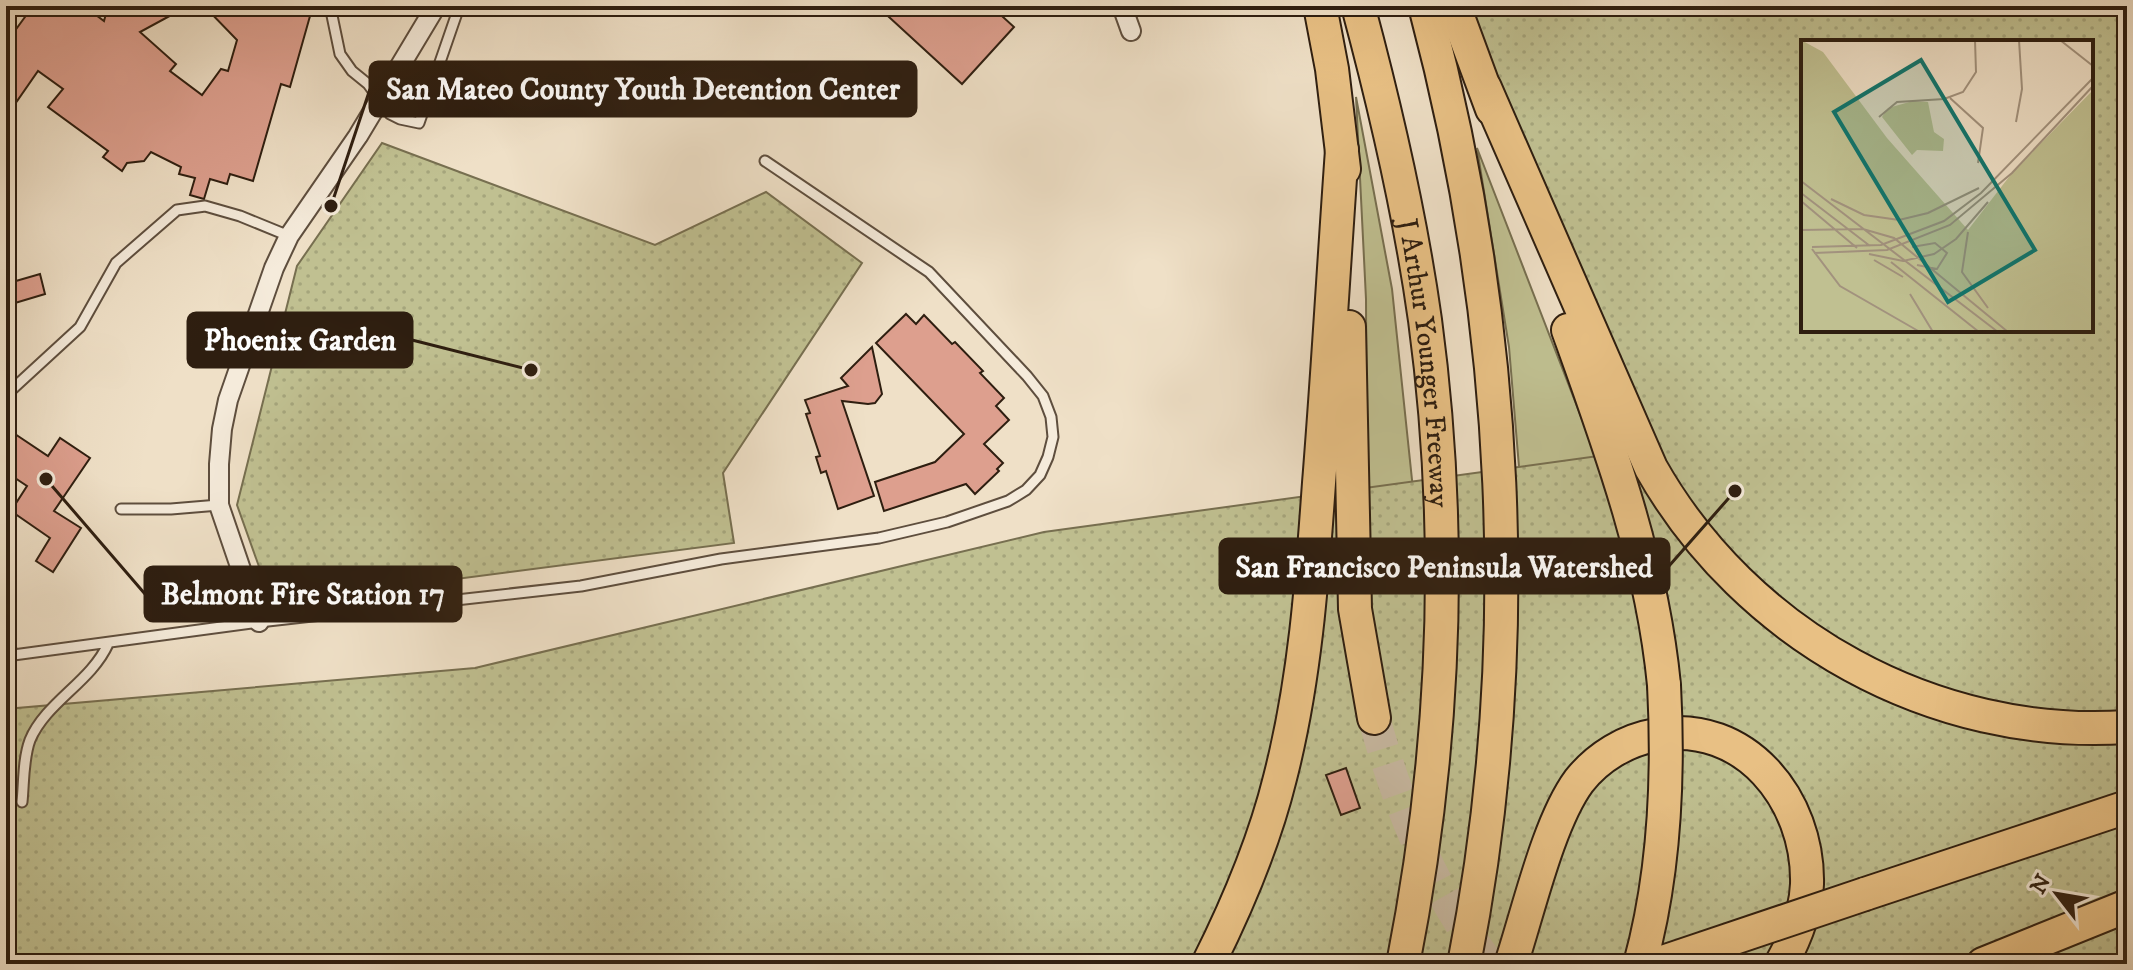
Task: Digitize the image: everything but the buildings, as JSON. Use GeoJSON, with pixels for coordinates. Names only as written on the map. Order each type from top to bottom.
{"type":"FeatureCollection","features":[{"type":"Feature","properties":{"kind":"highway"},"geometry":{"type":"LineString","coordinates":[[1320,6],[1342,150],[1355,609],[1374,718]]}},
{"type":"Feature","properties":{"kind":"highway","name":"J Arthur Younger Freeway"},"geometry":{"type":"LineString","coordinates":[[1358,6],[1397,160],[1412,240],[1429,361],[1439,481],[1442,604],[1437,724],[1424,845],[1403,964]]}},
{"type":"Feature","properties":{"kind":"highway"},"geometry":{"type":"LineString","coordinates":[[1425,6],[1458,139],[1479,256],[1491,367],[1500,505],[1501,629],[1495,738],[1482,860],[1464,964]]}},
{"type":"Feature","properties":{"kind":"highway"},"geometry":{"type":"LineString","coordinates":[[1454,6],[1635,526],[1657,623],[1664,685],[1667,759],[1664,819],[1654,895],[1640,964]]}},
{"type":"Feature","properties":{"kind":"highway"},"geometry":{"type":"LineString","coordinates":[[1485,88],[1651,468],[1700,540],[1743,586],[1775,615],[1829,653],[1920,697],[1974,714],[2032,724],[2127,727]]}},
{"type":"Feature","properties":{"kind":"highway"},"geometry":{"type":"LineString","coordinates":[[1208,964],[1239,899],[1264,834],[1280,779],[1298,693],[1318,508],[1342,150]]}},
{"type":"Feature","properties":{"kind":"highway"},"geometry":{"type":"LineString","coordinates":[[1511,964],[1555,829],[1579,782],[1595,765],[1625,744],[1649,736],[1674,733],[1715,738],[1748,755],[1774,779],[1792,809],[1803,845],[1807,885],[1799,928],[1781,964]]}},
{"type":"Feature","properties":{"kind":"highway"},"geometry":{"type":"LineString","coordinates":[[1657,964],[2127,807]]}},
{"type":"Feature","properties":{"kind":"highway"},"geometry":{"type":"LineString","coordinates":[[1983,964],[2127,906]]}},
{"type":"Feature","properties":{"kind":"street"},"geometry":{"type":"LineString","coordinates":[[259,622],[219,505],[222,429],[228,400],[274,268],[289,236],[354,142],[436,6]]}},
{"type":"Feature","properties":{"kind":"street"},"geometry":{"type":"LineString","coordinates":[[1122,6],[1131,31]]}},
{"type":"Feature","properties":{"kind":"lane"},"geometry":{"type":"LineString","coordinates":[[330,6],[340,54],[352,71],[368,84],[390,114],[419,123],[458,10],[451,6]]}},
{"type":"Feature","properties":{"kind":"lane"},"geometry":{"type":"LineString","coordinates":[[6,624],[9,655],[259,622],[581,586],[721,559],[879,538],[947,522],[1008,501],[1026,490],[1040,475],[1053,437],[1051,417],[1043,396],[929,272],[765,161]]}},
{"type":"Feature","properties":{"kind":"lane"},"geometry":{"type":"LineString","coordinates":[[6,395],[80,327],[116,263],[177,210],[205,206],[289,236]]}},
{"type":"Feature","properties":{"kind":"lane"},"geometry":{"type":"LineString","coordinates":[[121,509],[219,505]]}},
{"type":"Feature","properties":{"kind":"lane"},"geometry":{"type":"LineString","coordinates":[[22,802],[25,757],[37,727],[99,663],[108,644]]}},
{"type":"Feature","properties":{"kind":"green space"},"geometry":{"type":"Polygon","coordinates":[[[1454,6],[2127,6],[2127,964],[6,964],[6,709],[475,668],[1044,532],[1642,450],[1454,6]]]}},
{"type":"Feature","properties":{"kind":"green space"},"geometry":{"type":"Polygon","coordinates":[[[1356,97],[1392,289],[1414,499],[1367,549],[1366,299],[1356,97]]]}},
{"type":"Feature","properties":{"kind":"green space"},"geometry":{"type":"Polygon","coordinates":[[[382,143],[655,245],[766,192],[862,263],[723,473],[734,543],[272,603],[237,505],[297,266],[382,143]]]}},
{"type":"Feature","properties":{"kind":"green space"},"geometry":{"type":"Polygon","coordinates":[[[1477,148],[1614,502],[1524,527],[1509,347],[1477,148]]]}},
{"type":"Feature","properties":{"kind":"tunnel"},"geometry":{"type":"LineString","coordinates":[[1374,718],[1406,816],[1434,877],[1450,907],[1489,964]]}},
{"type":"Feature","properties":{"kind":"place","name":"San Mateo County Youth Detention Center"},"geometry":{"type":"Point","coordinates":[331,206]}},
{"type":"Feature","properties":{"kind":"place","name":"Phoenix Garden"},"geometry":{"type":"Point","coordinates":[531,370]}},
{"type":"Feature","properties":{"kind":"place","name":"Belmont Fire Station 17"},"geometry":{"type":"Point","coordinates":[46,479]}},
{"type":"Feature","properties":{"kind":"place","name":"San Francisco Peninsula Watershed"},"geometry":{"type":"Point","coordinates":[1735,491]}}]}
